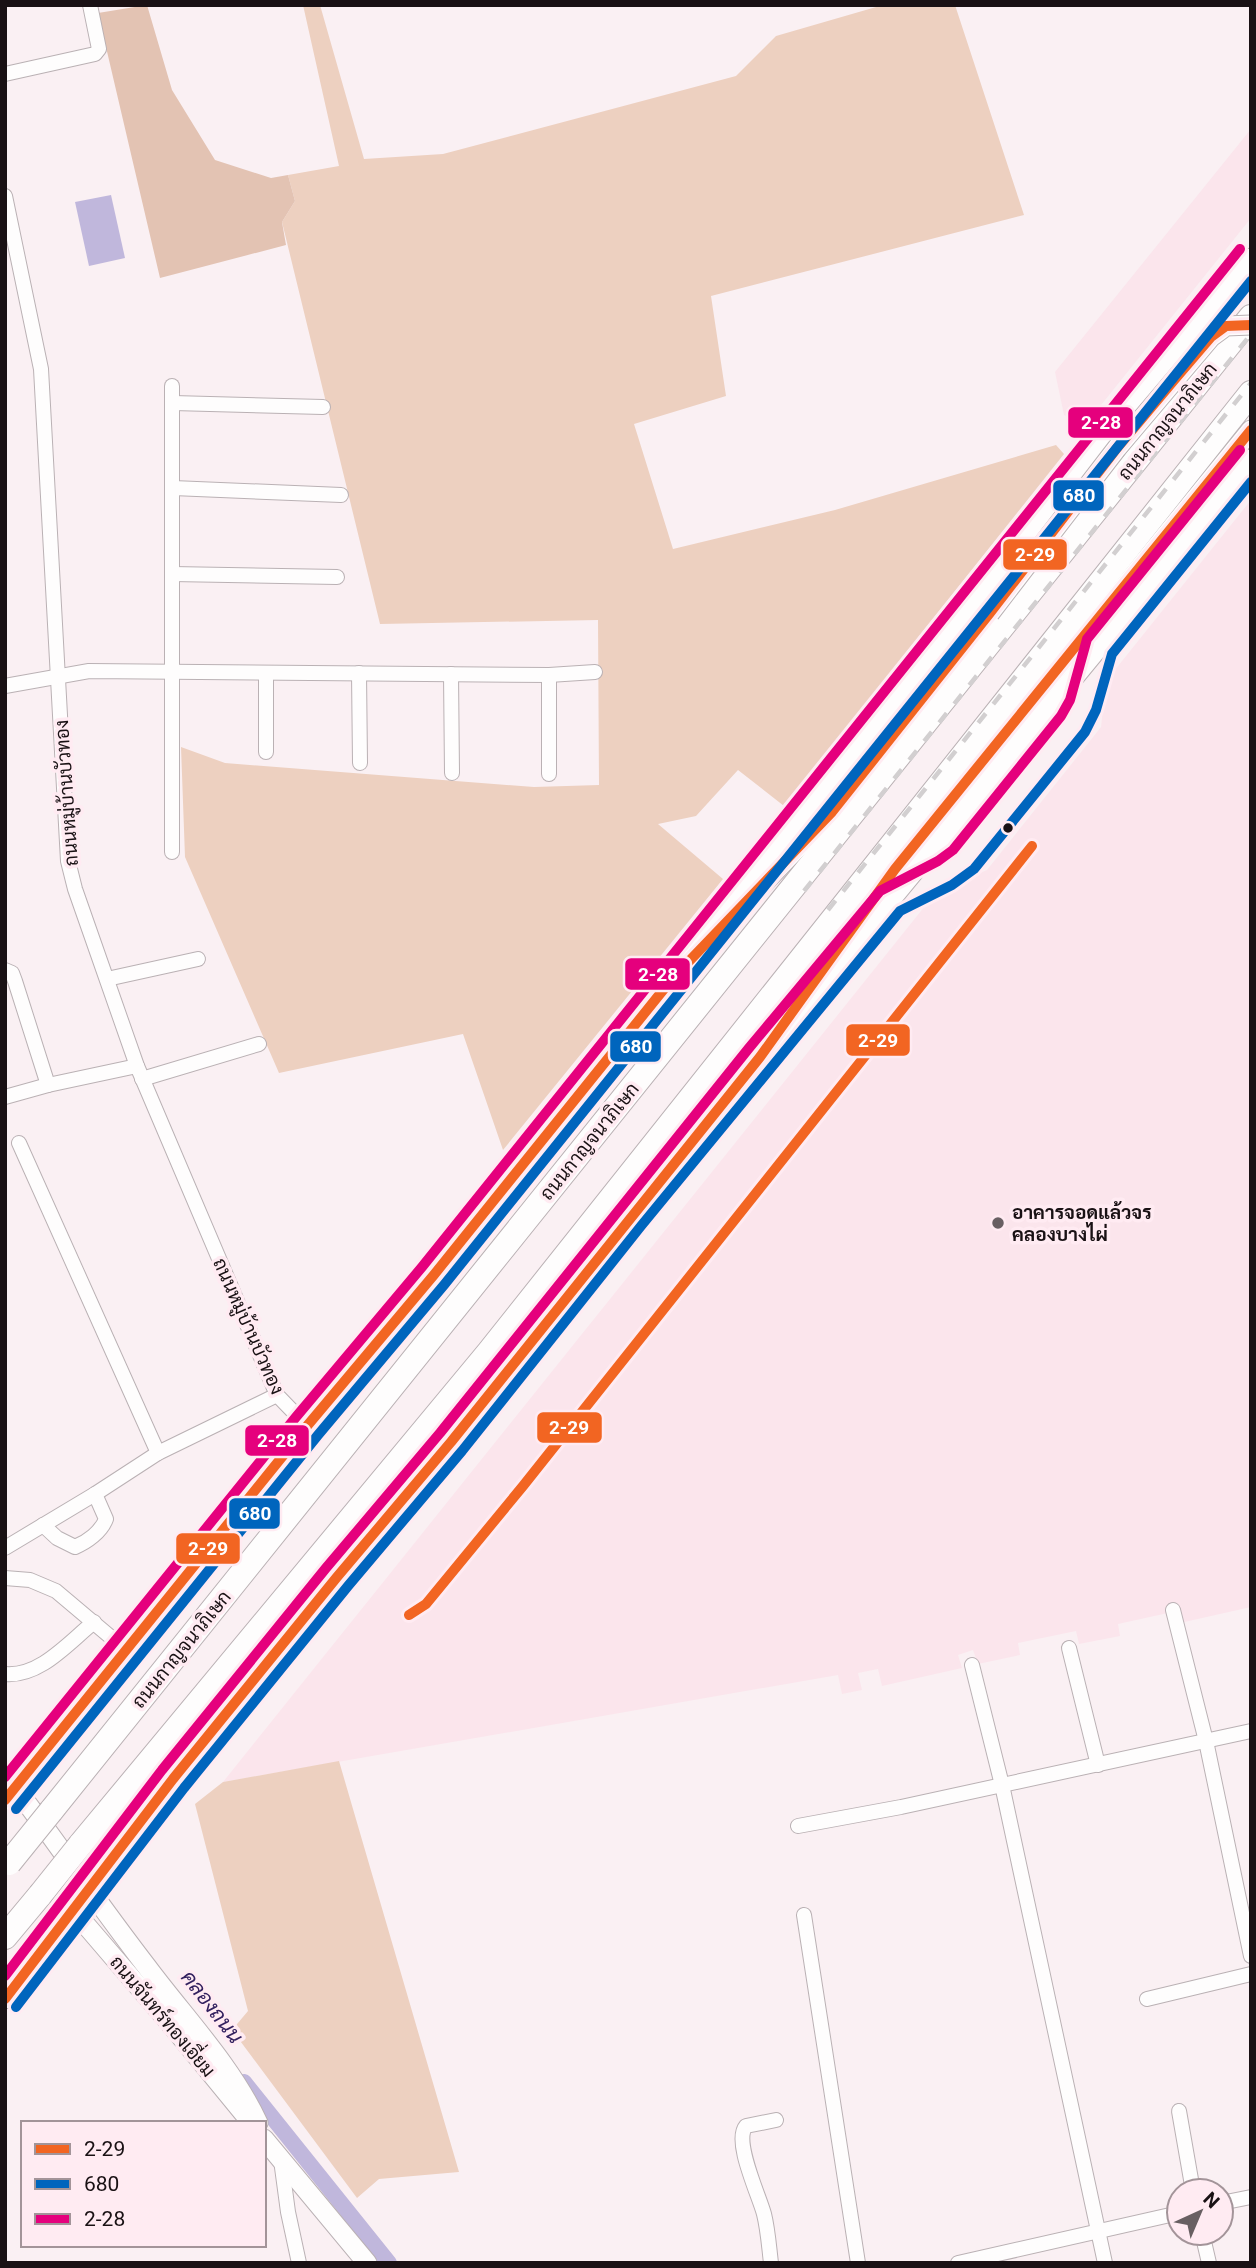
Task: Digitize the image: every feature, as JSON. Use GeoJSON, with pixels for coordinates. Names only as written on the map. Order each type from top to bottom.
{"type":"FeatureCollection","features":[{"type":"Feature","properties":{"kind":"highway","name":"ถนนกาญจนาภิเษก"},"geometry":{"type":"LineString","coordinates":[[7,1865],[1251,317]]}},
{"type":"Feature","properties":{"kind":"highway"},"geometry":{"type":"LineString","coordinates":[[5,1937],[489,1352],[1251,393]]}},
{"type":"Feature","properties":{"kind":"highway"},"geometry":{"type":"LineString","coordinates":[[489,1352],[630,1216]]}},
{"type":"Feature","properties":{"kind":"main road"},"geometry":{"type":"LineString","coordinates":[[5,1800],[307,1426],[433,1276],[1251,258]]}},
{"type":"Feature","properties":{"kind":"main road"},"geometry":{"type":"LineString","coordinates":[[672,979],[832,812],[990,614],[1116,448],[1211,337],[1226,326],[1251,325]]}},
{"type":"Feature","properties":{"kind":"main road"},"geometry":{"type":"LineString","coordinates":[[760,1057],[895,869],[1251,430]]}},
{"type":"Feature","properties":{"kind":"main road"},"geometry":{"type":"LineString","coordinates":[[5,1999],[173,1779],[451,1443],[630,1216],[1099,648],[1251,459]]}},
{"type":"Feature","properties":{"kind":"main road"},"geometry":{"type":"LineString","coordinates":[[5,1774],[62,1849],[120,1933],[240,2088],[257,2121]]}},
{"type":"Feature","properties":{"kind":"main road","name":"ถนนจันทร์ทองเอี่ยม"},"geometry":{"type":"LineString","coordinates":[[73,1910],[249,2121]]}},
{"type":"Feature","properties":{"kind":"main road"},"geometry":{"type":"LineString","coordinates":[[266,2140],[367,2263]]}},
{"type":"Feature","properties":{"kind":"street"},"geometry":{"type":"LineString","coordinates":[[5,74],[95,54],[99,49],[90,5]]}},
{"type":"Feature","properties":{"kind":"street","name":"ถนนหมู่บ้านบัวทอง"},"geometry":{"type":"LineString","coordinates":[[5,196],[41,369],[68,861],[75,889],[139,1072],[277,1395],[307,1426]]}},
{"type":"Feature","properties":{"kind":"street"},"geometry":{"type":"LineString","coordinates":[[172,386],[173,852]]}},
{"type":"Feature","properties":{"kind":"street"},"geometry":{"type":"LineString","coordinates":[[173,403],[323,407]]}},
{"type":"Feature","properties":{"kind":"street"},"geometry":{"type":"LineString","coordinates":[[173,488],[341,495]]}},
{"type":"Feature","properties":{"kind":"street"},"geometry":{"type":"LineString","coordinates":[[172,574],[337,578]]}},
{"type":"Feature","properties":{"kind":"street"},"geometry":{"type":"LineString","coordinates":[[5,686],[89,671],[548,675],[595,673]]}},
{"type":"Feature","properties":{"kind":"street"},"geometry":{"type":"LineString","coordinates":[[265,673],[266,752]]}},
{"type":"Feature","properties":{"kind":"street"},"geometry":{"type":"LineString","coordinates":[[359,673],[360,763]]}},
{"type":"Feature","properties":{"kind":"street"},"geometry":{"type":"LineString","coordinates":[[451,674],[452,774]]}},
{"type":"Feature","properties":{"kind":"street"},"geometry":{"type":"LineString","coordinates":[[548,675],[549,774]]}},
{"type":"Feature","properties":{"kind":"street"},"geometry":{"type":"LineString","coordinates":[[107,979],[198,959]]}},
{"type":"Feature","properties":{"kind":"street"},"geometry":{"type":"LineString","coordinates":[[5,970],[12,973],[15,981],[48,1085]]}},
{"type":"Feature","properties":{"kind":"street"},"geometry":{"type":"LineString","coordinates":[[5,1097],[48,1085],[139,1072],[259,1044]]}},
{"type":"Feature","properties":{"kind":"street"},"geometry":{"type":"LineString","coordinates":[[19,1143],[158,1453]]}},
{"type":"Feature","properties":{"kind":"street"},"geometry":{"type":"LineString","coordinates":[[5,1548],[158,1453],[277,1395]]}},
{"type":"Feature","properties":{"kind":"street"},"geometry":{"type":"LineString","coordinates":[[43,1525],[67,1545],[75,1548],[103,1526],[106,1520],[95,1494]]}},
{"type":"Feature","properties":{"kind":"street"},"geometry":{"type":"LineString","coordinates":[[5,1578],[42,1584],[71,1602],[126,1650]]}},
{"type":"Feature","properties":{"kind":"street"},"geometry":{"type":"LineString","coordinates":[[1173,1610],[1206,1741],[1251,1956]]}},
{"type":"Feature","properties":{"kind":"street"},"geometry":{"type":"LineString","coordinates":[[5,1674],[18,1675],[42,1665],[94,1622]]}},
{"type":"Feature","properties":{"kind":"street"},"geometry":{"type":"LineString","coordinates":[[1069,1648],[1098,1765]]}},
{"type":"Feature","properties":{"kind":"street"},"geometry":{"type":"LineString","coordinates":[[972,1665],[1002,1786],[1105,2263]]}},
{"type":"Feature","properties":{"kind":"street"},"geometry":{"type":"LineString","coordinates":[[798,1826],[1002,1786],[1251,1731]]}},
{"type":"Feature","properties":{"kind":"street"},"geometry":{"type":"LineString","coordinates":[[804,1916],[858,2263]]}},
{"type":"Feature","properties":{"kind":"street"},"geometry":{"type":"LineString","coordinates":[[1147,1999],[1251,1974]]}},
{"type":"Feature","properties":{"kind":"street"},"geometry":{"type":"LineString","coordinates":[[1179,2111],[1191,2177]]}},
{"type":"Feature","properties":{"kind":"street"},"geometry":{"type":"LineString","coordinates":[[771,2263],[764,2213],[748,2171],[742,2134],[746,2126],[776,2120]]}},
{"type":"Feature","properties":{"kind":"street"},"geometry":{"type":"LineString","coordinates":[[281,2159],[288,2212],[299,2263]]}},
{"type":"Feature","properties":{"kind":"street"},"geometry":{"type":"LineString","coordinates":[[958,2263],[1165,2216]]}},
{"type":"Feature","properties":{"kind":"shaded area"},"geometry":{"type":"Polygon","coordinates":[[[147,5],[172,90],[215,160],[271,178],[288,175],[295,201],[282,222],[286,245],[160,278],[98,13],[147,5]]]}},
{"type":"Feature","properties":{"kind":"shaded area"},"geometry":{"type":"Polygon","coordinates":[[[303,5],[320,5],[364,159],[443,154],[736,76],[776,36],[883,5],[955,5],[1024,215],[711,296],[726,396],[634,424],[673,549],[835,510],[1056,445],[1064,454],[784,806],[738,770],[696,816],[658,824],[723,879],[503,1150],[463,1034],[279,1073],[185,857],[181,747],[225,763],[534,787],[599,785],[598,620],[380,624],[282,222],[295,201],[288,175],[339,166],[303,5]]]}},
{"type":"Feature","properties":{"kind":"shaded area"},"geometry":{"type":"Polygon","coordinates":[[[1251,129],[1251,218],[1085,425],[1064,415],[1055,372],[1251,129]]]}},
{"type":"Feature","properties":{"kind":"shaded area"},"geometry":{"type":"Polygon","coordinates":[[[111,195],[125,258],[89,266],[75,202],[111,195]]]}},
{"type":"Feature","properties":{"kind":"shaded area","name":"อาคารจอดแล้วจร คลองบางไผ่"},"geometry":{"type":"Polygon","coordinates":[[[1251,500],[1251,1607],[1180,1623],[1177,1611],[1118,1624],[1120,1636],[1079,1644],[1076,1631],[1018,1643],[1020,1655],[978,1664],[973,1650],[958,1655],[962,1668],[882,1686],[878,1669],[858,1673],[862,1690],[842,1694],[838,1675],[223,1782],[937,891],[987,870],[1101,727],[1106,681],[1251,500]]]}},
{"type":"Feature","properties":{"kind":"shaded area"},"geometry":{"type":"Polygon","coordinates":[[[339,1761],[459,2172],[379,2179],[357,2198],[232,2030],[248,2011],[195,1804],[223,1782],[339,1761]]]}},
{"type":"Feature","properties":{"kind":"waterway","name":"คลองถนน"},"geometry":{"type":"LineString","coordinates":[[244,2082],[389,2263]]}},
{"type":"Feature","properties":{"kind":"railway"},"geometry":{"type":"LineString","coordinates":[[804,891],[1251,334]]}},
{"type":"Feature","properties":{"kind":"railway"},"geometry":{"type":"LineString","coordinates":[[828,910],[1251,383]]}},
{"type":"Feature","properties":{"kind":"transit line","name":"2-28"},"geometry":{"type":"LineString","coordinates":[[5,1777],[296,1417],[422,1267],[1240,249]]}},
{"type":"Feature","properties":{"kind":"transit line","name":"680"},"geometry":{"type":"LineString","coordinates":[[16,1809],[318,1435],[444,1285],[1251,281]]}},
{"type":"Feature","properties":{"kind":"transit line","name":"2-29"},"geometry":{"type":"LineString","coordinates":[[5,1800],[672,979],[832,812],[1117,448],[1175,379],[1211,337],[1226,326],[1251,325]]}},
{"type":"Feature","properties":{"kind":"transit line","name":"2-29"},"geometry":{"type":"LineString","coordinates":[[5,1999],[173,1779],[451,1442],[760,1057],[895,869],[1251,430]]}},
{"type":"Feature","properties":{"kind":"transit line","name":"2-28"},"geometry":{"type":"LineString","coordinates":[[5,1976],[162,1770],[440,1433],[749,1048],[880,891],[938,861],[953,850],[1061,716],[1070,700],[1087,639],[1240,450]]}},
{"type":"Feature","properties":{"kind":"transit line","name":"680"},"geometry":{"type":"LineString","coordinates":[[16,2007],[184,1788],[462,1451],[641,1226],[900,911],[952,885],[974,869],[1085,732],[1096,710],[1112,654],[1251,482]]}},
{"type":"Feature","properties":{"kind":"transit line","name":"2-29"},"geometry":{"type":"LineString","coordinates":[[409,1615],[426,1604],[523,1486],[1032,846]]}},
{"type":"Feature","properties":{"kind":"place","name":"อาคารจอดแล้วจร คลองบางไผ่"},"geometry":{"type":"Point","coordinates":[998,1223]}}]}
